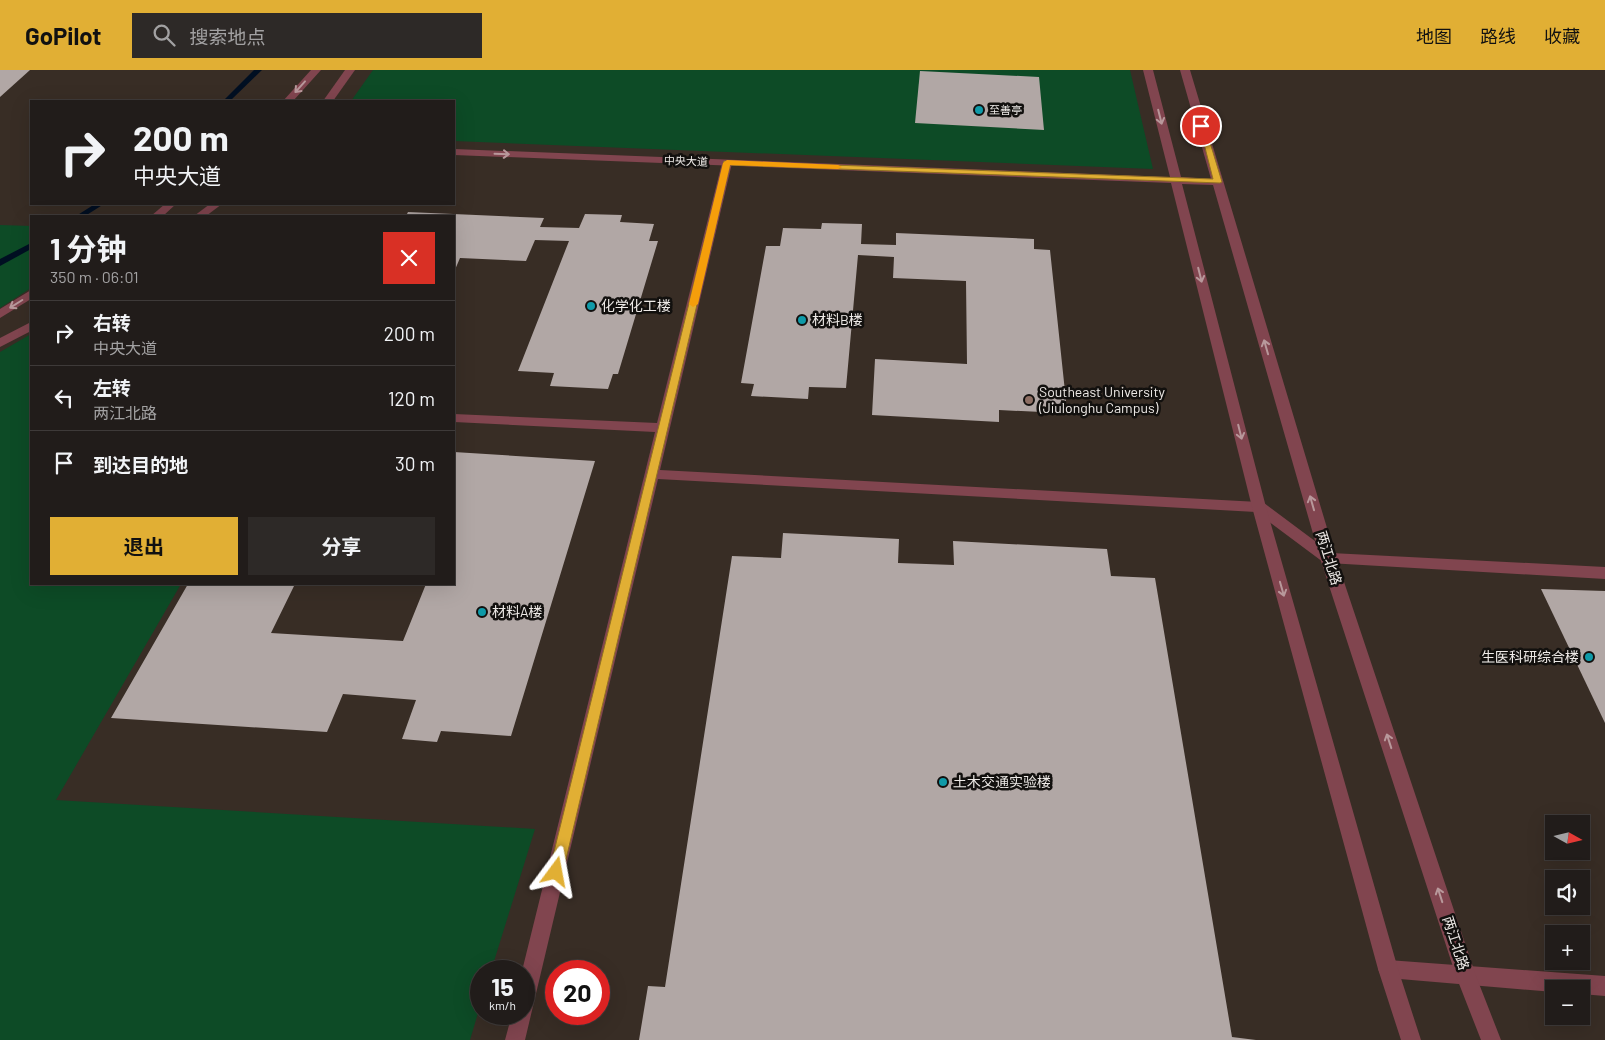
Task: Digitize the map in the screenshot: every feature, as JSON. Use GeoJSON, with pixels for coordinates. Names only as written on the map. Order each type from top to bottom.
{"type":"FeatureCollection","features":[{"type":"Feature","properties":{"kind":"street"},"geometry":{"type":"LineString","coordinates":[[1148,70],[1258,507],[1388,969],[1411,1040]]}},
{"type":"Feature","properties":{"kind":"street","name":"两江北路"},"geometry":{"type":"LineString","coordinates":[[1185,70],[1328,558],[1466,976],[1491,1040]]}},
{"type":"Feature","properties":{"kind":"street"},"geometry":{"type":"LineString","coordinates":[[289,100],[315,72]]}},
{"type":"Feature","properties":{"kind":"street"},"geometry":{"type":"LineString","coordinates":[[329,100],[348,72]]}},
{"type":"Feature","properties":{"kind":"street","name":"中央大道"},"geometry":{"type":"LineString","coordinates":[[455,152],[1218,182]]}},
{"type":"Feature","properties":{"kind":"street"},"geometry":{"type":"LineString","coordinates":[[535,960],[727,163]]}},
{"type":"Feature","properties":{"kind":"street"},"geometry":{"type":"LineString","coordinates":[[157,215],[171,205]]}},
{"type":"Feature","properties":{"kind":"street"},"geometry":{"type":"LineString","coordinates":[[200,215],[216,205]]}},
{"type":"Feature","properties":{"kind":"street"},"geometry":{"type":"LineString","coordinates":[[0,314],[30,295]]}},
{"type":"Feature","properties":{"kind":"street"},"geometry":{"type":"LineString","coordinates":[[0,343],[30,327]]}},
{"type":"Feature","properties":{"kind":"street"},"geometry":{"type":"LineString","coordinates":[[455,418],[663,428]]}},
{"type":"Feature","properties":{"kind":"street"},"geometry":{"type":"LineString","coordinates":[[652,474],[1258,507],[1328,558],[1605,573]]}},
{"type":"Feature","properties":{"kind":"street"},"geometry":{"type":"LineString","coordinates":[[1388,969],[1605,986]]}},
{"type":"Feature","properties":{"kind":"street"},"geometry":{"type":"LineString","coordinates":[[515,1040],[519,1025]]}},
{"type":"Feature","properties":{"kind":"shaded area","name":"Southeast University (Jiulonghu Campus)"},"geometry":{"type":"Polygon","coordinates":[[[0,70],[1605,70],[1605,1040],[0,1040],[0,70]]]}},
{"type":"Feature","properties":{"kind":"green space"},"geometry":{"type":"Polygon","coordinates":[[[373,70],[1130,70],[1153,169],[455,141],[455,100],[352,100],[373,70]]]}},
{"type":"Feature","properties":{"kind":"green space"},"geometry":{"type":"Polygon","coordinates":[[[0,225],[30,226],[30,289],[0,308],[0,225]]]}},
{"type":"Feature","properties":{"kind":"green space"},"geometry":{"type":"Polygon","coordinates":[[[30,335],[30,585],[180,585],[56,800],[535,829],[494,960],[470,960],[470,1025],[474,1025],[470,1040],[0,1040],[0,352],[30,335]]]}},
{"type":"Feature","properties":{"kind":"building"},"geometry":{"type":"Polygon","coordinates":[[[0,70],[30,70],[0,97],[0,70]]]}},
{"type":"Feature","properties":{"kind":"building","name":"至善亭"},"geometry":{"type":"Polygon","coordinates":[[[920,71],[1039,77],[1044,130],[915,123],[920,71]]]}},
{"type":"Feature","properties":{"kind":"building","name":"化学化工楼"},"geometry":{"type":"Polygon","coordinates":[[[408,212],[544,218],[540,227],[579,228],[585,214],[622,215],[620,222],[654,224],[649,241],[658,241],[618,374],[613,374],[608,389],[550,386],[554,373],[518,371],[569,241],[535,240],[526,261],[460,258],[455,270],[455,215],[406,215],[408,212]]]}},
{"type":"Feature","properties":{"kind":"building","name":"材料B楼"},"geometry":{"type":"Polygon","coordinates":[[[822,223],[862,224],[861,244],[896,245],[896,233],[1034,239],[1034,249],[1050,250],[1066,401],[1061,400],[1062,413],[999,410],[999,422],[872,415],[875,359],[967,364],[966,281],[893,278],[894,257],[858,255],[846,388],[809,387],[808,399],[751,396],[754,384],[741,383],[766,246],[780,246],[783,228],[821,229],[822,223]]]}},
{"type":"Feature","properties":{"kind":"building"},"geometry":{"type":"Polygon","coordinates":[[[455,452],[595,461],[511,736],[441,731],[437,742],[402,739],[416,700],[343,694],[327,732],[111,718],[187,585],[295,585],[271,633],[403,641],[426,585],[455,585],[455,452]]]}},
{"type":"Feature","properties":{"kind":"building","name":"土木交通实验楼"},"geometry":{"type":"Polygon","coordinates":[[[783,533],[899,539],[898,563],[954,565],[953,541],[1107,549],[1111,576],[1155,578],[1232,1037],[1256,1040],[639,1040],[648,986],[665,987],[732,556],[781,558],[783,533]]]}},
{"type":"Feature","properties":{"kind":"building","name":"生医科研综合楼"},"geometry":{"type":"Polygon","coordinates":[[[1541,589],[1605,591],[1605,723],[1541,589]]]}},
{"type":"Feature","properties":{"kind":"waterway"},"geometry":{"type":"LineString","coordinates":[[227,100],[258,70]]}},
{"type":"Feature","properties":{"kind":"waterway"},"geometry":{"type":"LineString","coordinates":[[82,215],[98,205]]}},
{"type":"Feature","properties":{"kind":"waterway"},"geometry":{"type":"LineString","coordinates":[[0,263],[30,247]]}},
{"type":"Feature","properties":{"kind":"slow traffic"},"geometry":{"type":"LineString","coordinates":[[693,304],[727,163],[838,167]]}},
{"type":"Feature","properties":{"kind":"place","name":"至善亭"},"geometry":{"type":"Point","coordinates":[979,110]}},
{"type":"Feature","properties":{"kind":"place","name":"化学化工楼"},"geometry":{"type":"Point","coordinates":[591,306]}},
{"type":"Feature","properties":{"kind":"place","name":"材料B楼"},"geometry":{"type":"Point","coordinates":[802,320]}},
{"type":"Feature","properties":{"kind":"place","name":"Southeast University (Jiulonghu Campus)"},"geometry":{"type":"Point","coordinates":[1029,400]}},
{"type":"Feature","properties":{"kind":"place","name":"材料A楼"},"geometry":{"type":"Point","coordinates":[482,612]}},
{"type":"Feature","properties":{"kind":"place","name":"生医科研综合楼"},"geometry":{"type":"Point","coordinates":[1589,657]}},
{"type":"Feature","properties":{"kind":"place","name":"土木交通实验楼"},"geometry":{"type":"Point","coordinates":[943,782]}},
{"type":"Feature","properties":{"kind":"route"},"geometry":{"type":"LineString","coordinates":[[556,872],[727,163],[1218,182],[1201,126]]}}]}
